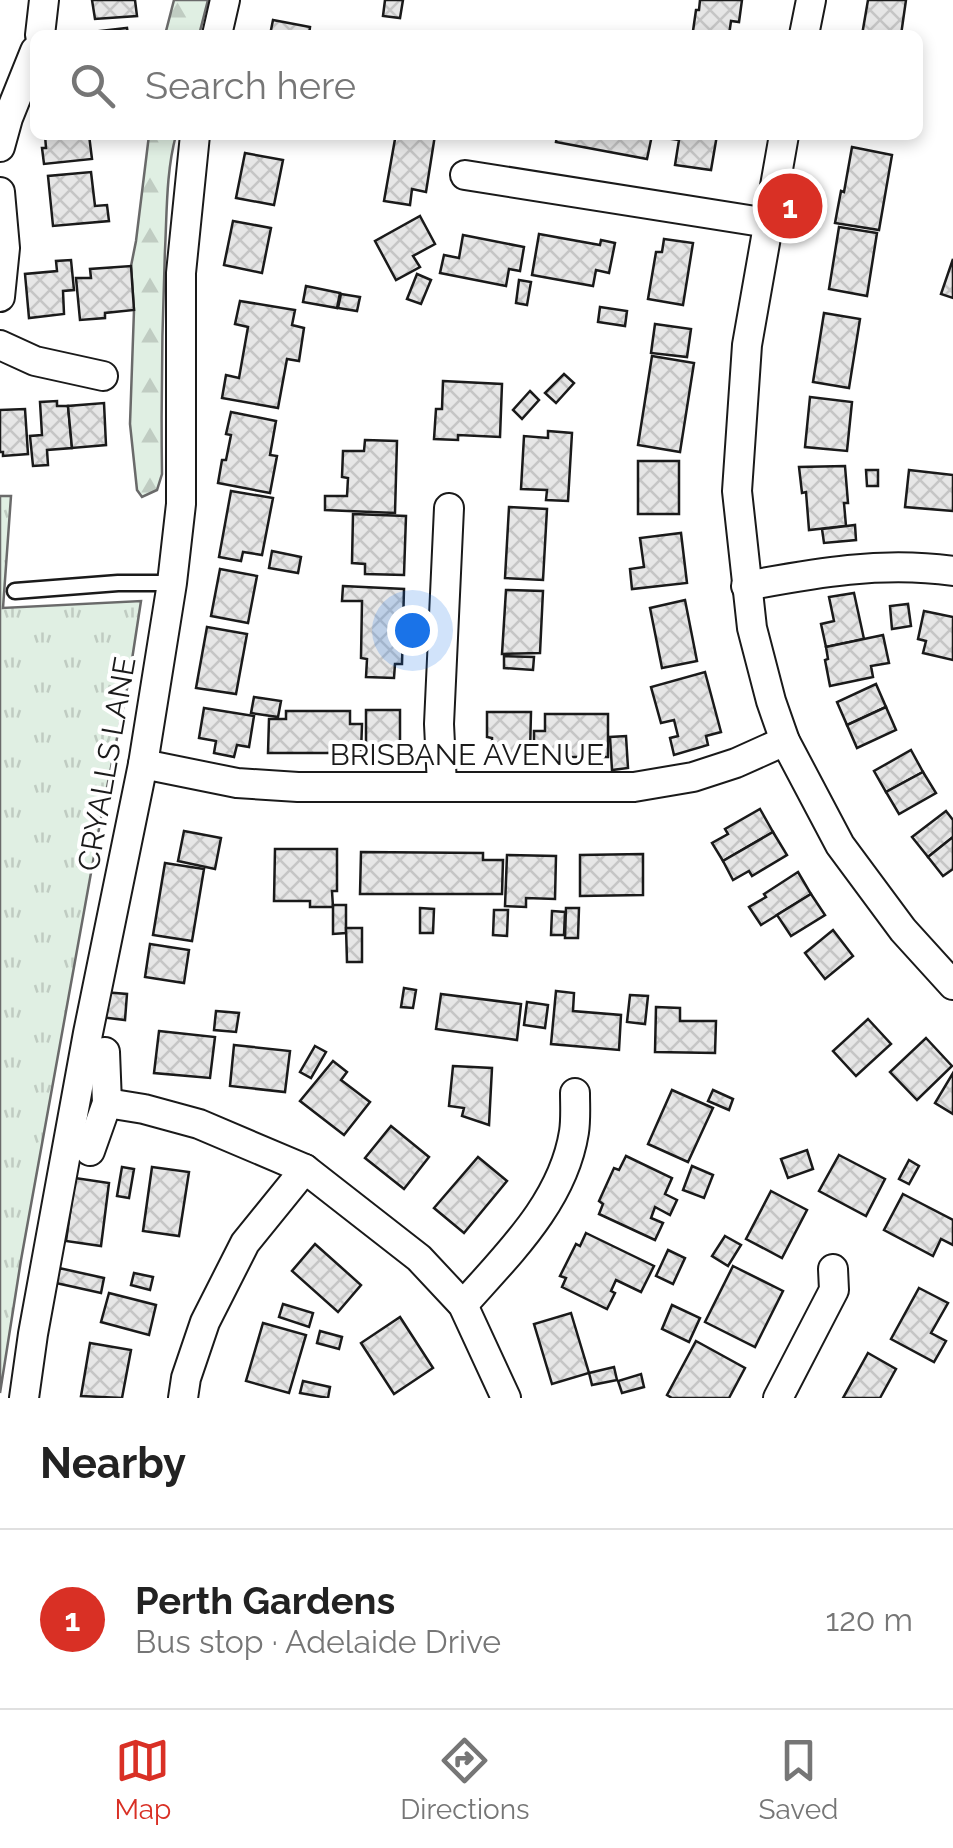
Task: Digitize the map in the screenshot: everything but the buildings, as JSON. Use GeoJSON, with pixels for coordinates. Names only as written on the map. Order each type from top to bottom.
{"type":"FeatureCollection","features":[{"type":"Feature","properties":{"kind":"street"},"geometry":{"type":"LineString","coordinates":[[41,30],[44,0]]}},
{"type":"Feature","properties":{"kind":"street"},"geometry":{"type":"LineString","coordinates":[[218,30],[225,0]]}},
{"type":"Feature","properties":{"kind":"street"},"geometry":{"type":"LineString","coordinates":[[805,30],[811,0]]}},
{"type":"Feature","properties":{"kind":"street"},"geometry":{"type":"LineString","coordinates":[[0,147],[30,63]]}},
{"type":"Feature","properties":{"kind":"street","name":"CRYALLS LANE"},"geometry":{"type":"LineString","coordinates":[[24,1398],[88,1032],[143,764],[172,583],[181,504],[181,273],[194,140]]}},
{"type":"Feature","properties":{"kind":"street"},"geometry":{"type":"LineString","coordinates":[[783,140],[747,346],[736,490],[752,628],[786,741],[840,845],[902,930],[953,985]]}},
{"type":"Feature","properties":{"kind":"street"},"geometry":{"type":"LineString","coordinates":[[464,175],[768,223]]}},
{"type":"Feature","properties":{"kind":"street"},"geometry":{"type":"LineString","coordinates":[[0,192],[5,248],[0,296]]}},
{"type":"Feature","properties":{"kind":"street"},"geometry":{"type":"LineString","coordinates":[[0,345],[35,361],[103,376]]}},
{"type":"Feature","properties":{"kind":"street"},"geometry":{"type":"LineString","coordinates":[[442,786],[439,724],[449,508]]}},
{"type":"Feature","properties":{"kind":"street"},"geometry":{"type":"LineString","coordinates":[[746,586],[846,569],[914,566],[953,572]]}},
{"type":"Feature","properties":{"kind":"street","name":"BRISBANE AVENUE"},"geometry":{"type":"LineString","coordinates":[[143,764],[237,783],[298,787],[634,788],[736,764],[786,741]]}},
{"type":"Feature","properties":{"kind":"street"},"geometry":{"type":"LineString","coordinates":[[90,1151],[108,1103],[105,1052]]}},
{"type":"Feature","properties":{"kind":"street"},"geometry":{"type":"LineString","coordinates":[[463,1305],[532,1226],[559,1182],[574,1132],[575,1093]]}},
{"type":"Feature","properties":{"kind":"street"},"geometry":{"type":"LineString","coordinates":[[108,1103],[144,1108],[199,1124],[304,1169],[418,1258],[463,1305],[506,1398]]}},
{"type":"Feature","properties":{"kind":"street"},"geometry":{"type":"LineString","coordinates":[[183,1398],[205,1322],[245,1244],[304,1169]]}},
{"type":"Feature","properties":{"kind":"street"},"geometry":{"type":"LineString","coordinates":[[778,1398],[834,1290],[833,1269]]}},
{"type":"Feature","properties":{"kind":"lane"},"geometry":{"type":"LineString","coordinates":[[15,590],[118,582],[172,583]]}},
{"type":"Feature","properties":{"kind":"green space"},"geometry":{"type":"Polygon","coordinates":[[[174,0],[208,0],[200,30],[166,30],[174,0]]]}},
{"type":"Feature","properties":{"kind":"green space"},"geometry":{"type":"Polygon","coordinates":[[[148,140],[175,140],[167,207],[162,334],[162,474],[157,490],[142,497],[137,490],[130,424],[134,310],[131,266],[148,140]]]}},
{"type":"Feature","properties":{"kind":"green space"},"geometry":{"type":"Polygon","coordinates":[[[0,496],[11,496],[3,608],[141,601],[0,1393],[0,496]]]}},
{"type":"Feature","properties":{"kind":"place","name":"Perth Gardens"},"geometry":{"type":"Point","coordinates":[790,206]}}]}
